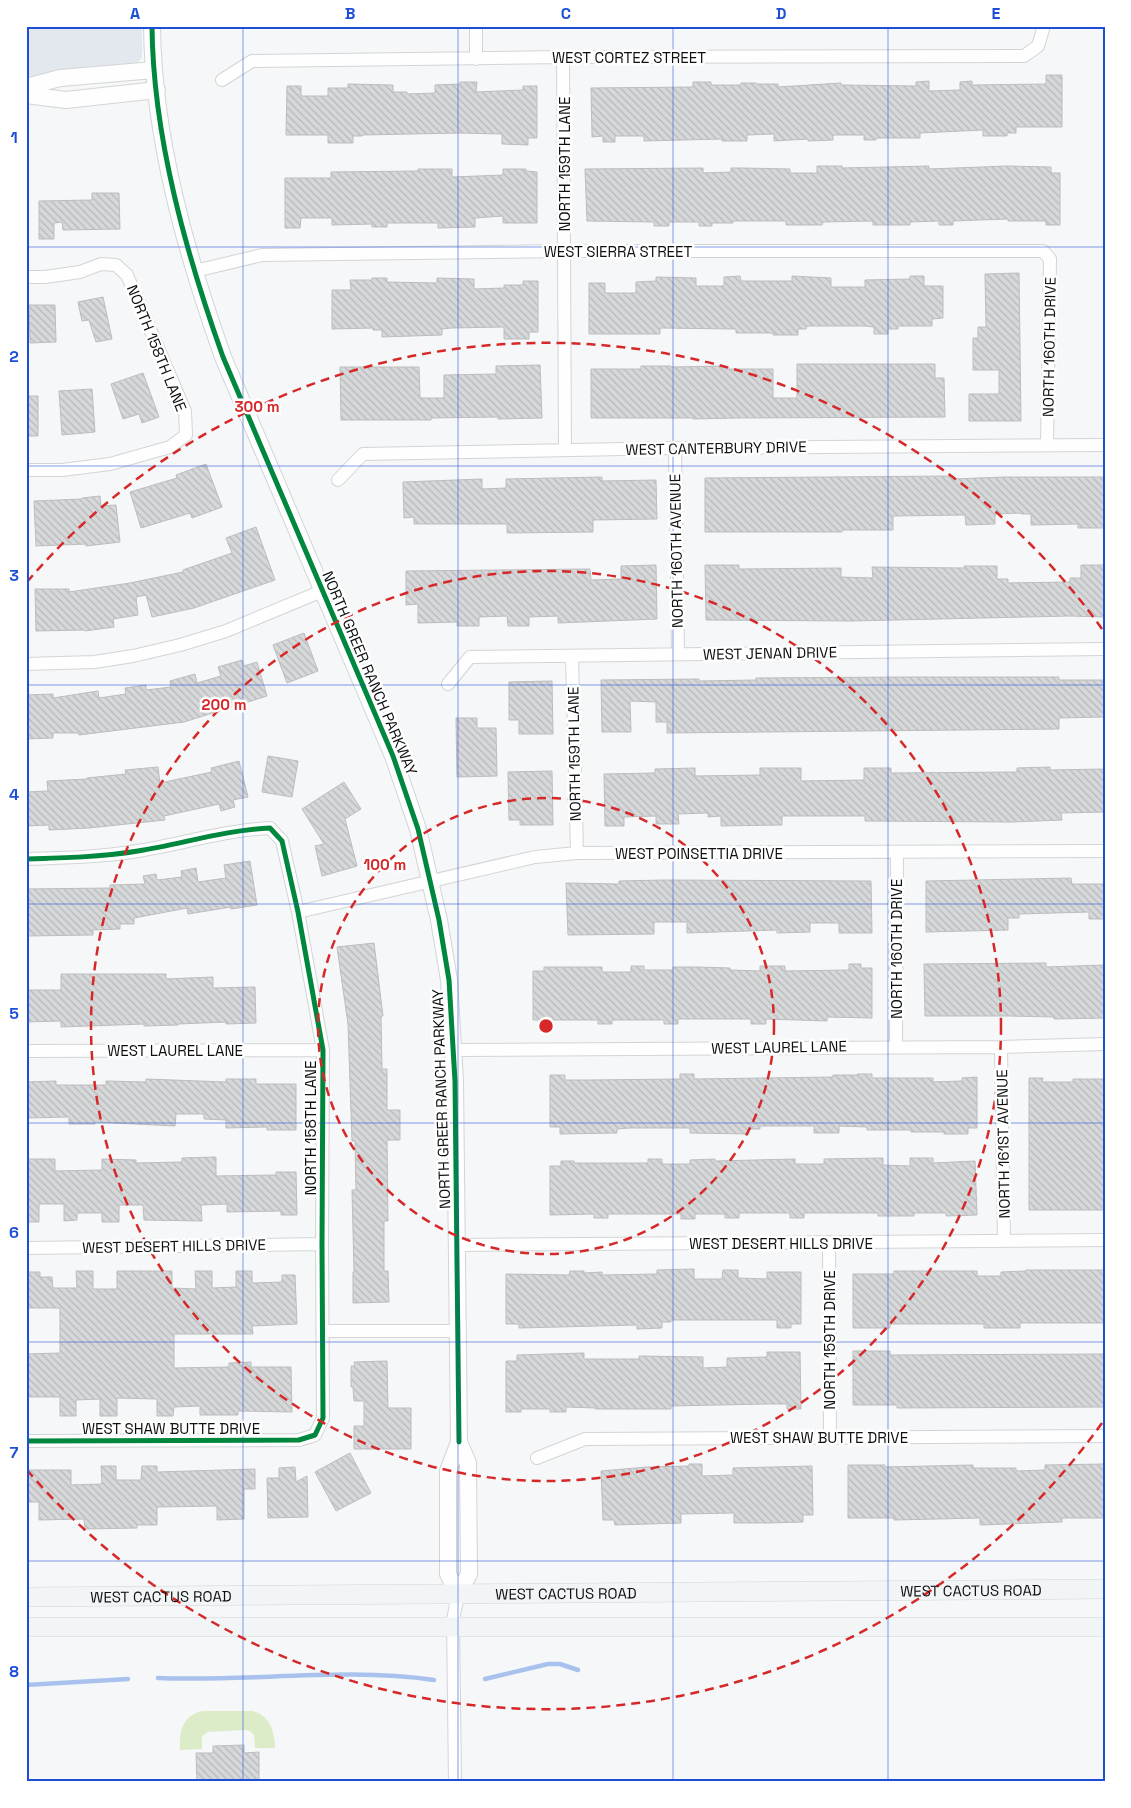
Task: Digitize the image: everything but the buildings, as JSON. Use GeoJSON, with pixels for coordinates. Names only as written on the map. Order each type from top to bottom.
{"type":"FeatureCollection","features":[{"type":"Feature","properties":{"kind":"main road","name":"WEST CACTUS ROAD"},"geometry":{"type":"LineString","coordinates":[[26,1597],[1105,1589]]}},
{"type":"Feature","properties":{"kind":"main road","name":"WEST CACTUS ROAD"},"geometry":{"type":"LineString","coordinates":[[26,1627],[1105,1627]]}},
{"type":"Feature","properties":{"kind":"street","name":"NORTH GREER RANCH PARKWAY"},"geometry":{"type":"LineString","coordinates":[[152,26],[154,70],[169,171],[194,271],[223,357],[393,756],[418,829],[439,920],[449,980],[454,1050],[458,1245],[459,1442],[448,1471],[448,1574],[458,1594]]}},
{"type":"Feature","properties":{"kind":"street"},"geometry":{"type":"LineString","coordinates":[[476,26],[476,59]]}},
{"type":"Feature","properties":{"kind":"street","name":"WEST CORTEZ STREET"},"geometry":{"type":"LineString","coordinates":[[222,80],[252,61],[563,57],[1024,56],[1038,46],[1044,26]]}},
{"type":"Feature","properties":{"kind":"street","name":"NORTH 159TH LANE"},"geometry":{"type":"LineString","coordinates":[[563,57],[564,450]]}},
{"type":"Feature","properties":{"kind":"street"},"geometry":{"type":"LineString","coordinates":[[26,87],[60,78],[154,70]]}},
{"type":"Feature","properties":{"kind":"street"},"geometry":{"type":"LineString","coordinates":[[26,95],[66,100],[157,90]]}},
{"type":"Feature","properties":{"kind":"street","name":"WEST SIERRA STREET"},"geometry":{"type":"LineString","coordinates":[[194,271],[262,255],[564,251],[1043,250]]}},
{"type":"Feature","properties":{"kind":"street","name":"NORTH 160TH DRIVE"},"geometry":{"type":"LineString","coordinates":[[1043,250],[1050,259],[1047,446]]}},
{"type":"Feature","properties":{"kind":"street","name":"NORTH 158TH LANE"},"geometry":{"type":"LineString","coordinates":[[26,277],[45,277],[80,272],[101,264],[116,265],[127,275],[185,411],[186,435],[170,447],[110,464],[62,470],[26,470]]}},
{"type":"Feature","properties":{"kind":"street","name":"WEST CANTERBURY DRIVE"},"geometry":{"type":"LineString","coordinates":[[338,480],[363,454],[675,448],[1105,445]]}},
{"type":"Feature","properties":{"kind":"street","name":"NORTH 160TH AVENUE"},"geometry":{"type":"LineString","coordinates":[[675,448],[678,654]]}},
{"type":"Feature","properties":{"kind":"street"},"geometry":{"type":"LineString","coordinates":[[26,664],[94,662],[133,656],[180,645],[226,632],[322,591]]}},
{"type":"Feature","properties":{"kind":"street","name":"WEST JENAN DRIVE"},"geometry":{"type":"LineString","coordinates":[[448,684],[470,657],[1105,648]]}},
{"type":"Feature","properties":{"kind":"street","name":"NORTH 159TH LANE"},"geometry":{"type":"LineString","coordinates":[[572,656],[577,853]]}},
{"type":"Feature","properties":{"kind":"street","name":"NORTH 158TH LANE"},"geometry":{"type":"LineString","coordinates":[[26,859],[84,858],[137,851],[249,829],[270,828],[282,841],[298,912],[323,1050],[323,1418],[315,1435]]}},
{"type":"Feature","properties":{"kind":"street","name":"WEST POINSETTIA DRIVE"},"geometry":{"type":"LineString","coordinates":[[298,912],[535,857],[577,853],[1105,851]]}},
{"type":"Feature","properties":{"kind":"street","name":"NORTH 160TH DRIVE"},"geometry":{"type":"LineString","coordinates":[[896,1046],[897,852]]}},
{"type":"Feature","properties":{"kind":"street","name":"WEST LAUREL LANE"},"geometry":{"type":"LineString","coordinates":[[454,1050],[896,1046],[1001,1047],[1105,1044]]}},
{"type":"Feature","properties":{"kind":"street","name":"NORTH 161ST AVENUE"},"geometry":{"type":"LineString","coordinates":[[1001,1047],[1004,1241]]}},
{"type":"Feature","properties":{"kind":"street","name":"WEST LAUREL LANE"},"geometry":{"type":"LineString","coordinates":[[26,1051],[323,1050]]}},
{"type":"Feature","properties":{"kind":"street","name":"WEST DESERT HILLS DRIVE"},"geometry":{"type":"LineString","coordinates":[[458,1245],[1105,1240]]}},
{"type":"Feature","properties":{"kind":"street","name":"NORTH 159TH DRIVE"},"geometry":{"type":"LineString","coordinates":[[829,1242],[830,1437]]}},
{"type":"Feature","properties":{"kind":"street","name":"WEST DESERT HILLS DRIVE"},"geometry":{"type":"LineString","coordinates":[[26,1248],[322,1244]]}},
{"type":"Feature","properties":{"kind":"street"},"geometry":{"type":"LineString","coordinates":[[323,1331],[458,1331]]}},
{"type":"Feature","properties":{"kind":"street","name":"WEST SHAW BUTTE DRIVE"},"geometry":{"type":"LineString","coordinates":[[26,1442],[299,1440],[315,1435]]}},
{"type":"Feature","properties":{"kind":"street","name":"WEST SHAW BUTTE DRIVE"},"geometry":{"type":"LineString","coordinates":[[537,1458],[585,1439],[1105,1436]]}},
{"type":"Feature","properties":{"kind":"street"},"geometry":{"type":"LineString","coordinates":[[455,1782],[453,1626],[458,1594]]}},
{"type":"Feature","properties":{"kind":"shaded area"},"geometry":{"type":"Polygon","coordinates":[[[26,26],[142,26],[142,57],[136,65],[26,79],[26,26]]]}},
{"type":"Feature","properties":{"kind":"green space"},"geometry":{"type":"Polygon","coordinates":[[[203,1711],[252,1711],[258,1713],[270,1725],[274,1736],[275,1748],[255,1748],[254,1735],[250,1731],[244,1730],[208,1732],[202,1736],[202,1749],[180,1750],[180,1737],[183,1725],[190,1716],[203,1711]]]}},
{"type":"Feature","properties":{"kind":"waterway"},"geometry":{"type":"LineString","coordinates":[[485,1679],[548,1664],[560,1664],[578,1670]]}},
{"type":"Feature","properties":{"kind":"waterway"},"geometry":{"type":"LineString","coordinates":[[158,1678],[193,1679],[365,1675],[400,1676],[434,1680]]}},
{"type":"Feature","properties":{"kind":"waterway"},"geometry":{"type":"LineString","coordinates":[[26,1685],[128,1679]]}},
{"type":"Feature","properties":{"kind":"cycle path"},"geometry":{"type":"LineString","coordinates":[[152,26],[158,110],[165,152],[196,277],[223,357],[393,756],[418,829],[439,920],[449,980],[455,1081],[459,1442]]}},
{"type":"Feature","properties":{"kind":"cycle path"},"geometry":{"type":"LineString","coordinates":[[26,859],[124,853],[237,831],[270,828],[282,841],[298,912],[323,1050],[323,1418],[315,1435],[299,1440],[26,1441]]}}]}
